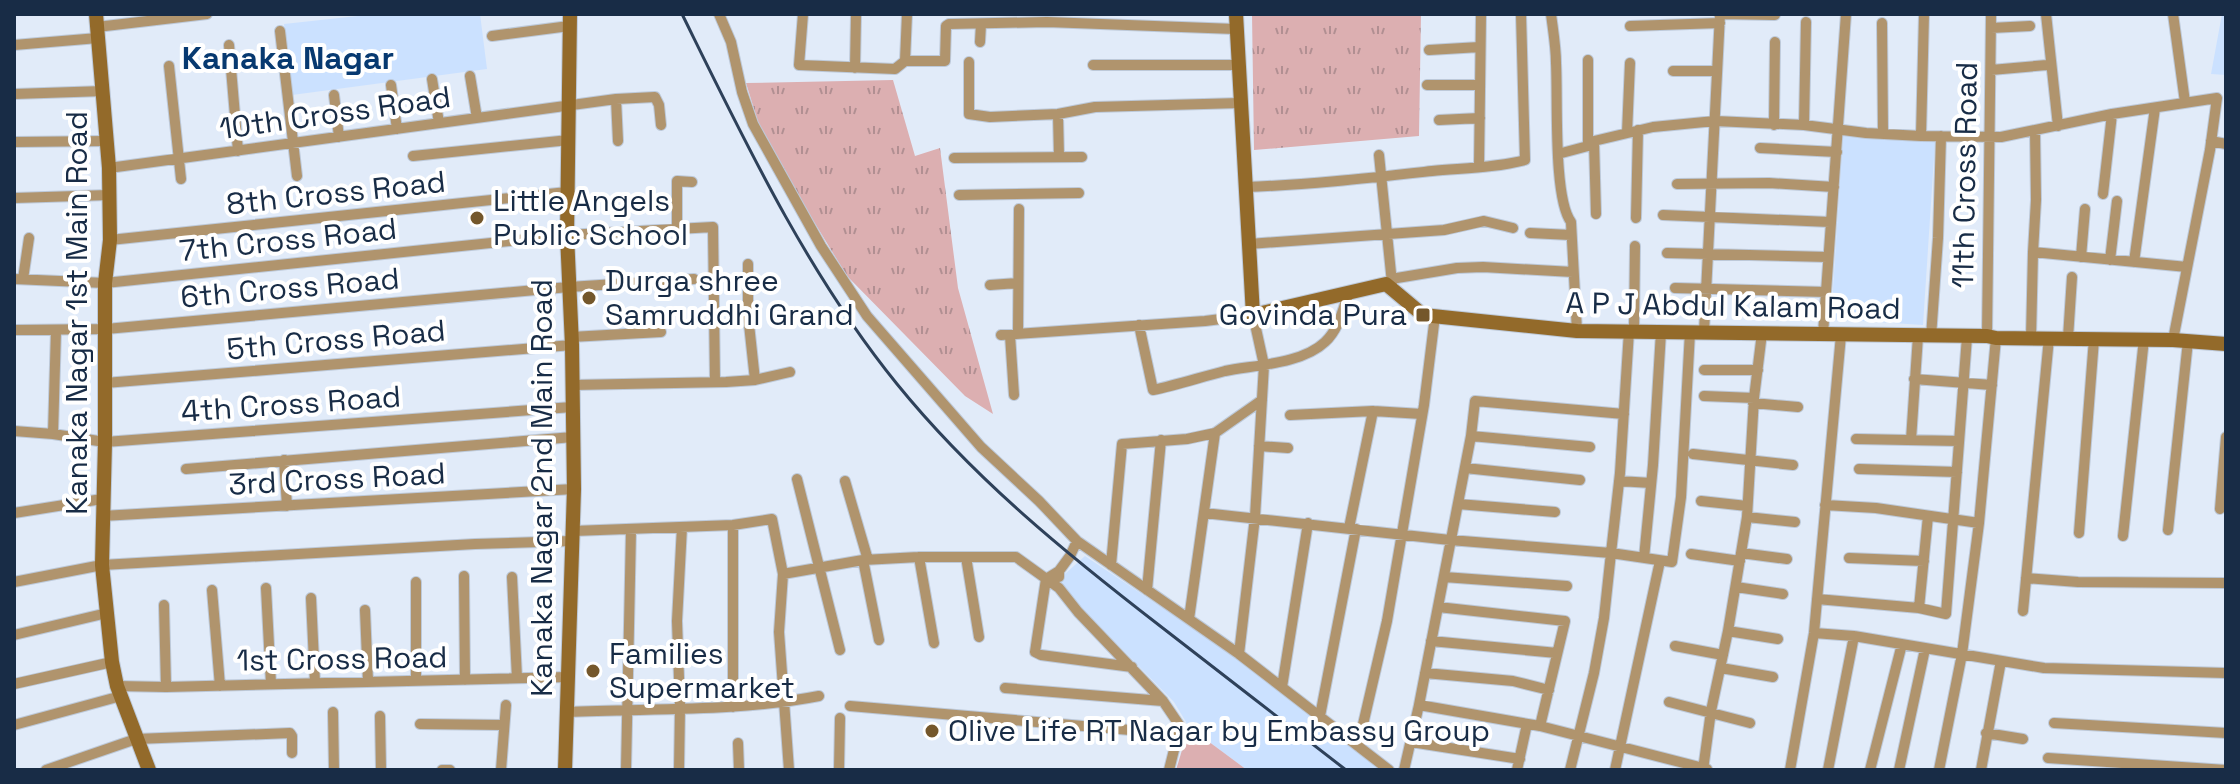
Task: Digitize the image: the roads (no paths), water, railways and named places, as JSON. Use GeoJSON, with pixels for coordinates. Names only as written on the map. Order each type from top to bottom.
{"type":"FeatureCollection","features":[{"type":"Feature","properties":{"kind":"street"},"geometry":{"type":"LineString","coordinates":[[14,45],[97,26],[207,14]]}},
{"type":"Feature","properties":{"kind":"street"},"geometry":{"type":"LineString","coordinates":[[719,14],[731,42],[753,124],[821,246],[867,316],[981,447],[1077,541],[1239,654],[1389,770]]}},
{"type":"Feature","properties":{"kind":"street"},"geometry":{"type":"LineString","coordinates":[[803,14],[799,65],[895,69],[905,61],[945,61],[946,26],[955,24],[1048,18],[1235,21],[1253,315],[1264,365],[1255,517],[1239,654]]}},
{"type":"Feature","properties":{"kind":"street"},"geometry":{"type":"LineString","coordinates":[[855,68],[856,14]]}},
{"type":"Feature","properties":{"kind":"street"},"geometry":{"type":"LineString","coordinates":[[905,61],[907,14]]}},
{"type":"Feature","properties":{"kind":"street"},"geometry":{"type":"LineString","coordinates":[[1479,167],[1481,14]]}},
{"type":"Feature","properties":{"kind":"street"},"geometry":{"type":"LineString","coordinates":[[1245,187],[1381,178],[1502,166],[1525,160],[1521,14]]}},
{"type":"Feature","properties":{"kind":"street"},"geometry":{"type":"LineString","coordinates":[[1551,14],[1556,62],[1558,154],[1565,214],[1571,222],[1577,331]]}},
{"type":"Feature","properties":{"kind":"street"},"geometry":{"type":"LineString","coordinates":[[1823,334],[1846,14]]}},
{"type":"Feature","properties":{"kind":"street"},"geometry":{"type":"LineString","coordinates":[[1921,136],[1924,14]]}},
{"type":"Feature","properties":{"kind":"street","name":"11th Cross Road"},"geometry":{"type":"LineString","coordinates":[[1939,770],[1962,654],[1992,385],[1991,14]]}},
{"type":"Feature","properties":{"kind":"street"},"geometry":{"type":"LineString","coordinates":[[2046,14],[2058,126]]}},
{"type":"Feature","properties":{"kind":"street"},"geometry":{"type":"LineString","coordinates":[[2173,14],[2185,102]]}},
{"type":"Feature","properties":{"kind":"street"},"geometry":{"type":"LineString","coordinates":[[1630,26],[1775,15]]}},
{"type":"Feature","properties":{"kind":"street"},"geometry":{"type":"LineString","coordinates":[[1204,513],[1450,540],[1611,553],[1672,562],[1697,332],[1705,288],[1720,17]]}},
{"type":"Feature","properties":{"kind":"street"},"geometry":{"type":"LineString","coordinates":[[492,36],[569,20]]}},
{"type":"Feature","properties":{"kind":"street","name":"Kanaka Nagar 2nd Main Road"},"geometry":{"type":"LineString","coordinates":[[565,770],[574,489],[567,235],[569,20]]}},
{"type":"Feature","properties":{"kind":"street"},"geometry":{"type":"LineString","coordinates":[[977,21],[980,42]]}},
{"type":"Feature","properties":{"kind":"street"},"geometry":{"type":"LineString","coordinates":[[1804,125],[1806,22]]}},
{"type":"Feature","properties":{"kind":"street"},"geometry":{"type":"LineString","coordinates":[[1882,23],[1883,134]]}},
{"type":"Feature","properties":{"kind":"street","name":"Kanaka Nagar 1st Main Road"},"geometry":{"type":"LineString","coordinates":[[97,26],[109,168],[110,240],[105,283],[102,565],[112,662],[119,691],[149,770]]}},
{"type":"Feature","properties":{"kind":"street"},"geometry":{"type":"LineString","coordinates":[[1991,28],[2030,26]]}},
{"type":"Feature","properties":{"kind":"street"},"geometry":{"type":"LineString","coordinates":[[280,31],[297,176]]}},
{"type":"Feature","properties":{"kind":"street"},"geometry":{"type":"LineString","coordinates":[[1774,125],[1775,42]]}},
{"type":"Feature","properties":{"kind":"street"},"geometry":{"type":"LineString","coordinates":[[229,45],[238,151]]}},
{"type":"Feature","properties":{"kind":"street"},"geometry":{"type":"LineString","coordinates":[[1429,50],[1480,47]]}},
{"type":"Feature","properties":{"kind":"street"},"geometry":{"type":"LineString","coordinates":[[1588,60],[1596,214]]}},
{"type":"Feature","properties":{"kind":"street"},"geometry":{"type":"LineString","coordinates":[[969,62],[969,114],[990,117],[1058,114],[1095,107],[1240,103]]}},
{"type":"Feature","properties":{"kind":"street"},"geometry":{"type":"LineString","coordinates":[[1630,63],[1636,218]]}},
{"type":"Feature","properties":{"kind":"street"},"geometry":{"type":"LineString","coordinates":[[1093,65],[1237,65]]}},
{"type":"Feature","properties":{"kind":"street"},"geometry":{"type":"LineString","coordinates":[[1991,70],[2047,65]]}},
{"type":"Feature","properties":{"kind":"street"},"geometry":{"type":"LineString","coordinates":[[169,66],[181,179]]}},
{"type":"Feature","properties":{"kind":"street"},"geometry":{"type":"LineString","coordinates":[[1673,71],[1717,71]]}},
{"type":"Feature","properties":{"kind":"street"},"geometry":{"type":"LineString","coordinates":[[470,76],[477,118]]}},
{"type":"Feature","properties":{"kind":"street"},"geometry":{"type":"LineString","coordinates":[[432,79],[439,123]]}},
{"type":"Feature","properties":{"kind":"street"},"geometry":{"type":"LineString","coordinates":[[391,85],[397,129]]}},
{"type":"Feature","properties":{"kind":"street"},"geometry":{"type":"LineString","coordinates":[[1427,85],[1480,85]]}},
{"type":"Feature","properties":{"kind":"street"},"geometry":{"type":"LineString","coordinates":[[14,94],[104,91]]}},
{"type":"Feature","properties":{"kind":"street"},"geometry":{"type":"LineString","coordinates":[[334,95],[339,137]]}},
{"type":"Feature","properties":{"kind":"street","name":"10th Cross Road"},"geometry":{"type":"LineString","coordinates":[[109,168],[616,99],[655,97],[661,125]]}},
{"type":"Feature","properties":{"kind":"street"},"geometry":{"type":"LineString","coordinates":[[1558,154],[1632,132],[1691,122],[1804,125],[1883,134],[1989,137],[2217,98],[2187,267],[2168,530]]}},
{"type":"Feature","properties":{"kind":"street"},"geometry":{"type":"LineString","coordinates":[[616,99],[618,141]]}},
{"type":"Feature","properties":{"kind":"street"},"geometry":{"type":"LineString","coordinates":[[2134,262],[2155,108]]}},
{"type":"Feature","properties":{"kind":"street"},"geometry":{"type":"LineString","coordinates":[[1058,114],[1059,157]]}},
{"type":"Feature","properties":{"kind":"street"},"geometry":{"type":"LineString","coordinates":[[2103,194],[2112,114]]}},
{"type":"Feature","properties":{"kind":"street"},"geometry":{"type":"LineString","coordinates":[[1439,120],[1480,118]]}},
{"type":"Feature","properties":{"kind":"street"},"geometry":{"type":"LineString","coordinates":[[2031,338],[2035,130]]}},
{"type":"Feature","properties":{"kind":"street"},"geometry":{"type":"LineString","coordinates":[[1911,440],[1914,379],[1925,336],[1938,238],[1941,136]]}},
{"type":"Feature","properties":{"kind":"street"},"geometry":{"type":"LineString","coordinates":[[413,156],[569,140]]}},
{"type":"Feature","properties":{"kind":"street"},"geometry":{"type":"LineString","coordinates":[[14,142],[107,141]]}},
{"type":"Feature","properties":{"kind":"street"},"geometry":{"type":"LineString","coordinates":[[2211,141],[2226,144]]}},
{"type":"Feature","properties":{"kind":"street"},"geometry":{"type":"LineString","coordinates":[[1760,148],[1837,152]]}},
{"type":"Feature","properties":{"kind":"street"},"geometry":{"type":"LineString","coordinates":[[1379,155],[1392,284]]}},
{"type":"Feature","properties":{"kind":"street"},"geometry":{"type":"LineString","coordinates":[[954,158],[1082,157]]}},
{"type":"Feature","properties":{"kind":"street"},"geometry":{"type":"LineString","coordinates":[[677,230],[677,181],[692,182]]}},
{"type":"Feature","properties":{"kind":"street"},"geometry":{"type":"LineString","coordinates":[[1677,184],[1769,183],[1834,187]]}},
{"type":"Feature","properties":{"kind":"street","name":"8th Cross Road"},"geometry":{"type":"LineString","coordinates":[[110,240],[567,192]]}},
{"type":"Feature","properties":{"kind":"street"},"geometry":{"type":"LineString","coordinates":[[959,195],[1079,193]]}},
{"type":"Feature","properties":{"kind":"street"},"geometry":{"type":"LineString","coordinates":[[14,198],[109,195]]}},
{"type":"Feature","properties":{"kind":"street"},"geometry":{"type":"LineString","coordinates":[[2110,260],[2117,201]]}},
{"type":"Feature","properties":{"kind":"street"},"geometry":{"type":"LineString","coordinates":[[1014,395],[1010,335],[1018,283],[1019,209]]}},
{"type":"Feature","properties":{"kind":"street"},"geometry":{"type":"LineString","coordinates":[[2081,257],[2085,209]]}},
{"type":"Feature","properties":{"kind":"street"},"geometry":{"type":"LineString","coordinates":[[1663,215],[1830,222]]}},
{"type":"Feature","properties":{"kind":"street"},"geometry":{"type":"LineString","coordinates":[[1249,244],[1444,230],[1484,221],[1513,228]]}},
{"type":"Feature","properties":{"kind":"street","name":"7th Cross Road"},"geometry":{"type":"LineString","coordinates":[[19,279],[105,283],[567,235],[713,227],[715,382]]}},
{"type":"Feature","properties":{"kind":"street"},"geometry":{"type":"LineString","coordinates":[[1530,233],[1571,235]]}},
{"type":"Feature","properties":{"kind":"street"},"geometry":{"type":"LineString","coordinates":[[19,279],[29,238]]}},
{"type":"Feature","properties":{"kind":"street"},"geometry":{"type":"LineString","coordinates":[[1570,770],[1602,631],[1632,331],[1635,246]]}},
{"type":"Feature","properties":{"kind":"street"},"geometry":{"type":"LineString","coordinates":[[2033,252],[2187,267]]}},
{"type":"Feature","properties":{"kind":"street"},"geometry":{"type":"LineString","coordinates":[[1667,253],[1828,257]]}},
{"type":"Feature","properties":{"kind":"street"},"geometry":{"type":"LineString","coordinates":[[748,264],[748,315],[755,380]]}},
{"type":"Feature","properties":{"kind":"street"},"geometry":{"type":"LineString","coordinates":[[1010,335],[1253,315],[1457,268],[1573,272]]}},
{"type":"Feature","properties":{"kind":"street"},"geometry":{"type":"LineString","coordinates":[[2068,338],[2072,277]]}},
{"type":"Feature","properties":{"kind":"street","name":"6th Cross Road"},"geometry":{"type":"LineString","coordinates":[[14,330],[106,329],[569,287],[694,279]]}},
{"type":"Feature","properties":{"kind":"street"},"geometry":{"type":"LineString","coordinates":[[990,285],[1018,283]]}},
{"type":"Feature","properties":{"kind":"street","name":"A P J Abdul Kalam Road"},"geometry":{"type":"LineString","coordinates":[[1392,284],[1423,315],[1577,331],[2144,339],[2226,344]]}},
{"type":"Feature","properties":{"kind":"street"},"geometry":{"type":"LineString","coordinates":[[1675,288],[1826,292]]}},
{"type":"Feature","properties":{"kind":"street"},"geometry":{"type":"LineString","coordinates":[[1139,325],[1153,390],[1302,355],[1325,343],[1338,323],[1349,292]]}},
{"type":"Feature","properties":{"kind":"street"},"geometry":{"type":"LineString","coordinates":[[1358,746],[1387,621],[1435,316]]}},
{"type":"Feature","properties":{"kind":"street"},"geometry":{"type":"LineString","coordinates":[[53,434],[56,330]]}},
{"type":"Feature","properties":{"kind":"street","name":"5th Cross Road"},"geometry":{"type":"LineString","coordinates":[[105,383],[661,332]]}},
{"type":"Feature","properties":{"kind":"street"},"geometry":{"type":"LineString","coordinates":[[1644,558],[1661,332]]}},
{"type":"Feature","properties":{"kind":"street"},"geometry":{"type":"LineString","coordinates":[[1419,705],[1540,726],[1705,769],[1711,711],[1741,557],[1747,511],[1753,401],[1762,333]]}},
{"type":"Feature","properties":{"kind":"street"},"geometry":{"type":"LineString","coordinates":[[1790,770],[1814,633],[1841,335]]}},
{"type":"Feature","properties":{"kind":"street"},"geometry":{"type":"LineString","coordinates":[[1817,599],[1919,608],[1946,614],[1967,337]]}},
{"type":"Feature","properties":{"kind":"street"},"geometry":{"type":"LineString","coordinates":[[2023,611],[2049,338]]}},
{"type":"Feature","properties":{"kind":"street"},"geometry":{"type":"LineString","coordinates":[[2079,533],[2094,339]]}},
{"type":"Feature","properties":{"kind":"street"},"geometry":{"type":"LineString","coordinates":[[2123,536],[2144,339]]}},
{"type":"Feature","properties":{"kind":"street"},"geometry":{"type":"LineString","coordinates":[[1704,370],[1758,370]]}},
{"type":"Feature","properties":{"kind":"street"},"geometry":{"type":"LineString","coordinates":[[572,385],[755,380],[790,372]]}},
{"type":"Feature","properties":{"kind":"street"},"geometry":{"type":"LineString","coordinates":[[1914,379],[1992,385]]}},
{"type":"Feature","properties":{"kind":"street"},"geometry":{"type":"LineString","coordinates":[[1704,396],[1798,407]]}},
{"type":"Feature","properties":{"kind":"street"},"geometry":{"type":"LineString","coordinates":[[1111,565],[1122,444],[1187,439],[1215,433],[1262,400]]}},
{"type":"Feature","properties":{"kind":"street"},"geometry":{"type":"LineString","coordinates":[[1404,770],[1465,468],[1475,401],[1624,414]]}},
{"type":"Feature","properties":{"kind":"street","name":"4th Cross Road"},"geometry":{"type":"LineString","coordinates":[[14,431],[105,442],[572,407]]}},
{"type":"Feature","properties":{"kind":"street"},"geometry":{"type":"LineString","coordinates":[[1290,415],[1373,411],[1422,414]]}},
{"type":"Feature","properties":{"kind":"street"},"geometry":{"type":"LineString","coordinates":[[1320,716],[1373,411]]}},
{"type":"Feature","properties":{"kind":"street"},"geometry":{"type":"LineString","coordinates":[[1189,619],[1215,433]]}},
{"type":"Feature","properties":{"kind":"street"},"geometry":{"type":"LineString","coordinates":[[1471,436],[1590,447]]}},
{"type":"Feature","properties":{"kind":"street"},"geometry":{"type":"LineString","coordinates":[[186,469],[573,437]]}},
{"type":"Feature","properties":{"kind":"street"},"geometry":{"type":"LineString","coordinates":[[2220,509],[2226,437]]}},
{"type":"Feature","properties":{"kind":"street"},"geometry":{"type":"LineString","coordinates":[[1856,439],[1959,441]]}},
{"type":"Feature","properties":{"kind":"street"},"geometry":{"type":"LineString","coordinates":[[1147,590],[1161,440]]}},
{"type":"Feature","properties":{"kind":"street"},"geometry":{"type":"LineString","coordinates":[[1259,446],[1288,448]]}},
{"type":"Feature","properties":{"kind":"street"},"geometry":{"type":"LineString","coordinates":[[1693,454],[1793,465]]}},
{"type":"Feature","properties":{"kind":"street"},"geometry":{"type":"LineString","coordinates":[[284,460],[287,506]]}},
{"type":"Feature","properties":{"kind":"street"},"geometry":{"type":"LineString","coordinates":[[1465,468],[1580,480]]}},
{"type":"Feature","properties":{"kind":"street"},"geometry":{"type":"LineString","coordinates":[[1859,469],[1957,472]]}},
{"type":"Feature","properties":{"kind":"street"},"geometry":{"type":"LineString","coordinates":[[797,479],[840,650]]}},
{"type":"Feature","properties":{"kind":"street"},"geometry":{"type":"LineString","coordinates":[[845,481],[865,560],[879,640]]}},
{"type":"Feature","properties":{"kind":"street"},"geometry":{"type":"LineString","coordinates":[[1619,481],[1651,483]]}},
{"type":"Feature","properties":{"kind":"street","name":"3rd Cross Road"},"geometry":{"type":"LineString","coordinates":[[102,516],[574,489]]}},
{"type":"Feature","properties":{"kind":"street"},"geometry":{"type":"LineString","coordinates":[[14,513],[102,499]]}},
{"type":"Feature","properties":{"kind":"street"},"geometry":{"type":"LineString","coordinates":[[1701,501],[1795,522]]}},
{"type":"Feature","properties":{"kind":"street"},"geometry":{"type":"LineString","coordinates":[[1458,504],[1555,512]]}},
{"type":"Feature","properties":{"kind":"street"},"geometry":{"type":"LineString","coordinates":[[1825,505],[1876,508],[1979,523]]}},
{"type":"Feature","properties":{"kind":"street"},"geometry":{"type":"LineString","coordinates":[[1919,608],[1928,516]]}},
{"type":"Feature","properties":{"kind":"street"},"geometry":{"type":"LineString","coordinates":[[14,582],[102,565],[475,544],[631,530],[733,525],[772,519],[783,574],[779,632],[789,770]]}},
{"type":"Feature","properties":{"kind":"street"},"geometry":{"type":"LineString","coordinates":[[1282,687],[1308,523]]}},
{"type":"Feature","properties":{"kind":"street"},"geometry":{"type":"LineString","coordinates":[[733,525],[733,707]]}},
{"type":"Feature","properties":{"kind":"street"},"geometry":{"type":"LineString","coordinates":[[679,770],[677,621],[682,527]]}},
{"type":"Feature","properties":{"kind":"street"},"geometry":{"type":"LineString","coordinates":[[626,770],[631,530]]}},
{"type":"Feature","properties":{"kind":"street"},"geometry":{"type":"LineString","coordinates":[[1077,541],[1059,571],[1046,579],[1035,652],[1132,667]]}},
{"type":"Feature","properties":{"kind":"street"},"geometry":{"type":"LineString","coordinates":[[1691,554],[1787,559]]}},
{"type":"Feature","properties":{"kind":"street"},"geometry":{"type":"LineString","coordinates":[[919,557],[934,643]]}},
{"type":"Feature","properties":{"kind":"street"},"geometry":{"type":"LineString","coordinates":[[966,557],[979,637]]}},
{"type":"Feature","properties":{"kind":"street"},"geometry":{"type":"LineString","coordinates":[[783,574],[865,560],[1016,557],[1059,588],[1163,701],[1180,726],[1169,770]]}},
{"type":"Feature","properties":{"kind":"street"},"geometry":{"type":"LineString","coordinates":[[1849,558],[1924,561]]}},
{"type":"Feature","properties":{"kind":"street"},"geometry":{"type":"LineString","coordinates":[[1615,770],[1660,561]]}},
{"type":"Feature","properties":{"kind":"street"},"geometry":{"type":"LineString","coordinates":[[1059,571],[1059,588]]}},
{"type":"Feature","properties":{"kind":"street"},"geometry":{"type":"LineString","coordinates":[[464,576],[465,680]]}},
{"type":"Feature","properties":{"kind":"street"},"geometry":{"type":"LineString","coordinates":[[512,577],[517,678]]}},
{"type":"Feature","properties":{"kind":"street"},"geometry":{"type":"LineString","coordinates":[[1444,577],[1567,586]]}},
{"type":"Feature","properties":{"kind":"street"},"geometry":{"type":"LineString","coordinates":[[2026,578],[2078,582],[2226,583]]}},
{"type":"Feature","properties":{"kind":"street"},"geometry":{"type":"LineString","coordinates":[[416,582],[416,681]]}},
{"type":"Feature","properties":{"kind":"street"},"geometry":{"type":"LineString","coordinates":[[1736,587],[1783,594]]}},
{"type":"Feature","properties":{"kind":"street"},"geometry":{"type":"LineString","coordinates":[[266,588],[271,684]]}},
{"type":"Feature","properties":{"kind":"street"},"geometry":{"type":"LineString","coordinates":[[212,590],[220,686]]}},
{"type":"Feature","properties":{"kind":"street"},"geometry":{"type":"LineString","coordinates":[[311,598],[315,683]]}},
{"type":"Feature","properties":{"kind":"street"},"geometry":{"type":"LineString","coordinates":[[164,605],[166,687]]}},
{"type":"Feature","properties":{"kind":"street"},"geometry":{"type":"LineString","coordinates":[[1438,607],[1565,621],[1540,726]]}},
{"type":"Feature","properties":{"kind":"street"},"geometry":{"type":"LineString","coordinates":[[365,610],[368,682]]}},
{"type":"Feature","properties":{"kind":"street"},"geometry":{"type":"LineString","coordinates":[[14,635],[107,613]]}},
{"type":"Feature","properties":{"kind":"street"},"geometry":{"type":"LineString","coordinates":[[1728,631],[1778,639]]}},
{"type":"Feature","properties":{"kind":"street"},"geometry":{"type":"LineString","coordinates":[[1814,633],[1854,636],[2044,668],[2226,673]]}},
{"type":"Feature","properties":{"kind":"street"},"geometry":{"type":"LineString","coordinates":[[1828,770],[1854,636]]}},
{"type":"Feature","properties":{"kind":"street"},"geometry":{"type":"LineString","coordinates":[[1431,641],[1557,653]]}},
{"type":"Feature","properties":{"kind":"street"},"geometry":{"type":"LineString","coordinates":[[1870,770],[1902,644]]}},
{"type":"Feature","properties":{"kind":"street"},"geometry":{"type":"LineString","coordinates":[[1675,646],[1723,655]]}},
{"type":"Feature","properties":{"kind":"street"},"geometry":{"type":"LineString","coordinates":[[1899,770],[1925,649]]}},
{"type":"Feature","properties":{"kind":"street"},"geometry":{"type":"LineString","coordinates":[[1981,770],[2001,661]]}},
{"type":"Feature","properties":{"kind":"street"},"geometry":{"type":"LineString","coordinates":[[14,684],[112,662]]}},
{"type":"Feature","properties":{"kind":"street"},"geometry":{"type":"LineString","coordinates":[[1721,668],[1773,677]]}},
{"type":"Feature","properties":{"kind":"street"},"geometry":{"type":"LineString","coordinates":[[1425,673],[1504,679],[1549,690]]}},
{"type":"Feature","properties":{"kind":"street","name":"1st Cross Road"},"geometry":{"type":"LineString","coordinates":[[14,725],[119,691],[166,687],[568,677]]}},
{"type":"Feature","properties":{"kind":"street"},"geometry":{"type":"LineString","coordinates":[[1005,688],[1163,701]]}},
{"type":"Feature","properties":{"kind":"street"},"geometry":{"type":"LineString","coordinates":[[567,712],[733,707],[784,703],[819,696]]}},
{"type":"Feature","properties":{"kind":"street"},"geometry":{"type":"LineString","coordinates":[[1669,702],[1750,723]]}},
{"type":"Feature","properties":{"kind":"street"},"geometry":{"type":"LineString","coordinates":[[501,770],[506,705]]}},
{"type":"Feature","properties":{"kind":"street"},"geometry":{"type":"LineString","coordinates":[[850,706],[1177,734]]}},
{"type":"Feature","properties":{"kind":"street"},"geometry":{"type":"LineString","coordinates":[[333,712],[334,770]]}},
{"type":"Feature","properties":{"kind":"street"},"geometry":{"type":"LineString","coordinates":[[380,716],[381,770]]}},
{"type":"Feature","properties":{"kind":"street"},"geometry":{"type":"LineString","coordinates":[[839,770],[840,718]]}},
{"type":"Feature","properties":{"kind":"street"},"geometry":{"type":"LineString","coordinates":[[2054,723],[2226,733]]}},
{"type":"Feature","properties":{"kind":"street"},"geometry":{"type":"LineString","coordinates":[[420,724],[504,725]]}},
{"type":"Feature","properties":{"kind":"street"},"geometry":{"type":"LineString","coordinates":[[1411,742],[1518,764],[1527,724]]}},
{"type":"Feature","properties":{"kind":"street"},"geometry":{"type":"LineString","coordinates":[[46,770],[136,739],[290,733],[292,753]]}},
{"type":"Feature","properties":{"kind":"street"},"geometry":{"type":"LineString","coordinates":[[1986,733],[2023,739]]}},
{"type":"Feature","properties":{"kind":"street"},"geometry":{"type":"LineString","coordinates":[[738,743],[739,770]]}},
{"type":"Feature","properties":{"kind":"street"},"geometry":{"type":"LineString","coordinates":[[2048,758],[2226,770]]}},
{"type":"Feature","properties":{"kind":"street"},"geometry":{"type":"LineString","coordinates":[[442,770],[450,770]]}},
{"type":"Feature","properties":{"kind":"railway"},"geometry":{"type":"LineString","coordinates":[[682,14],[754,158],[806,252],[865,341],[927,419],[990,484],[1058,544],[1346,770]]}},
{"type":"Feature","properties":{"kind":"place","name":"Little Angels Public School"},"geometry":{"type":"Point","coordinates":[477,218]}},
{"type":"Feature","properties":{"kind":"place","name":"Durga shree Samruddhi Grand"},"geometry":{"type":"Point","coordinates":[589,298]}},
{"type":"Feature","properties":{"kind":"place","name":"Govinda Pura"},"geometry":{"type":"Point","coordinates":[1423,315]}},
{"type":"Feature","properties":{"kind":"place","name":"Families Supermarket"},"geometry":{"type":"Point","coordinates":[593,671]}},
{"type":"Feature","properties":{"kind":"place","name":"Olive Life RT Nagar by Embassy Group"},"geometry":{"type":"Point","coordinates":[932,731]}},
{"type":"Feature","properties":{"kind":"district","name":"Kanaka Nagar"},"geometry":{"type":"Point","coordinates":[288,58]}}]}
